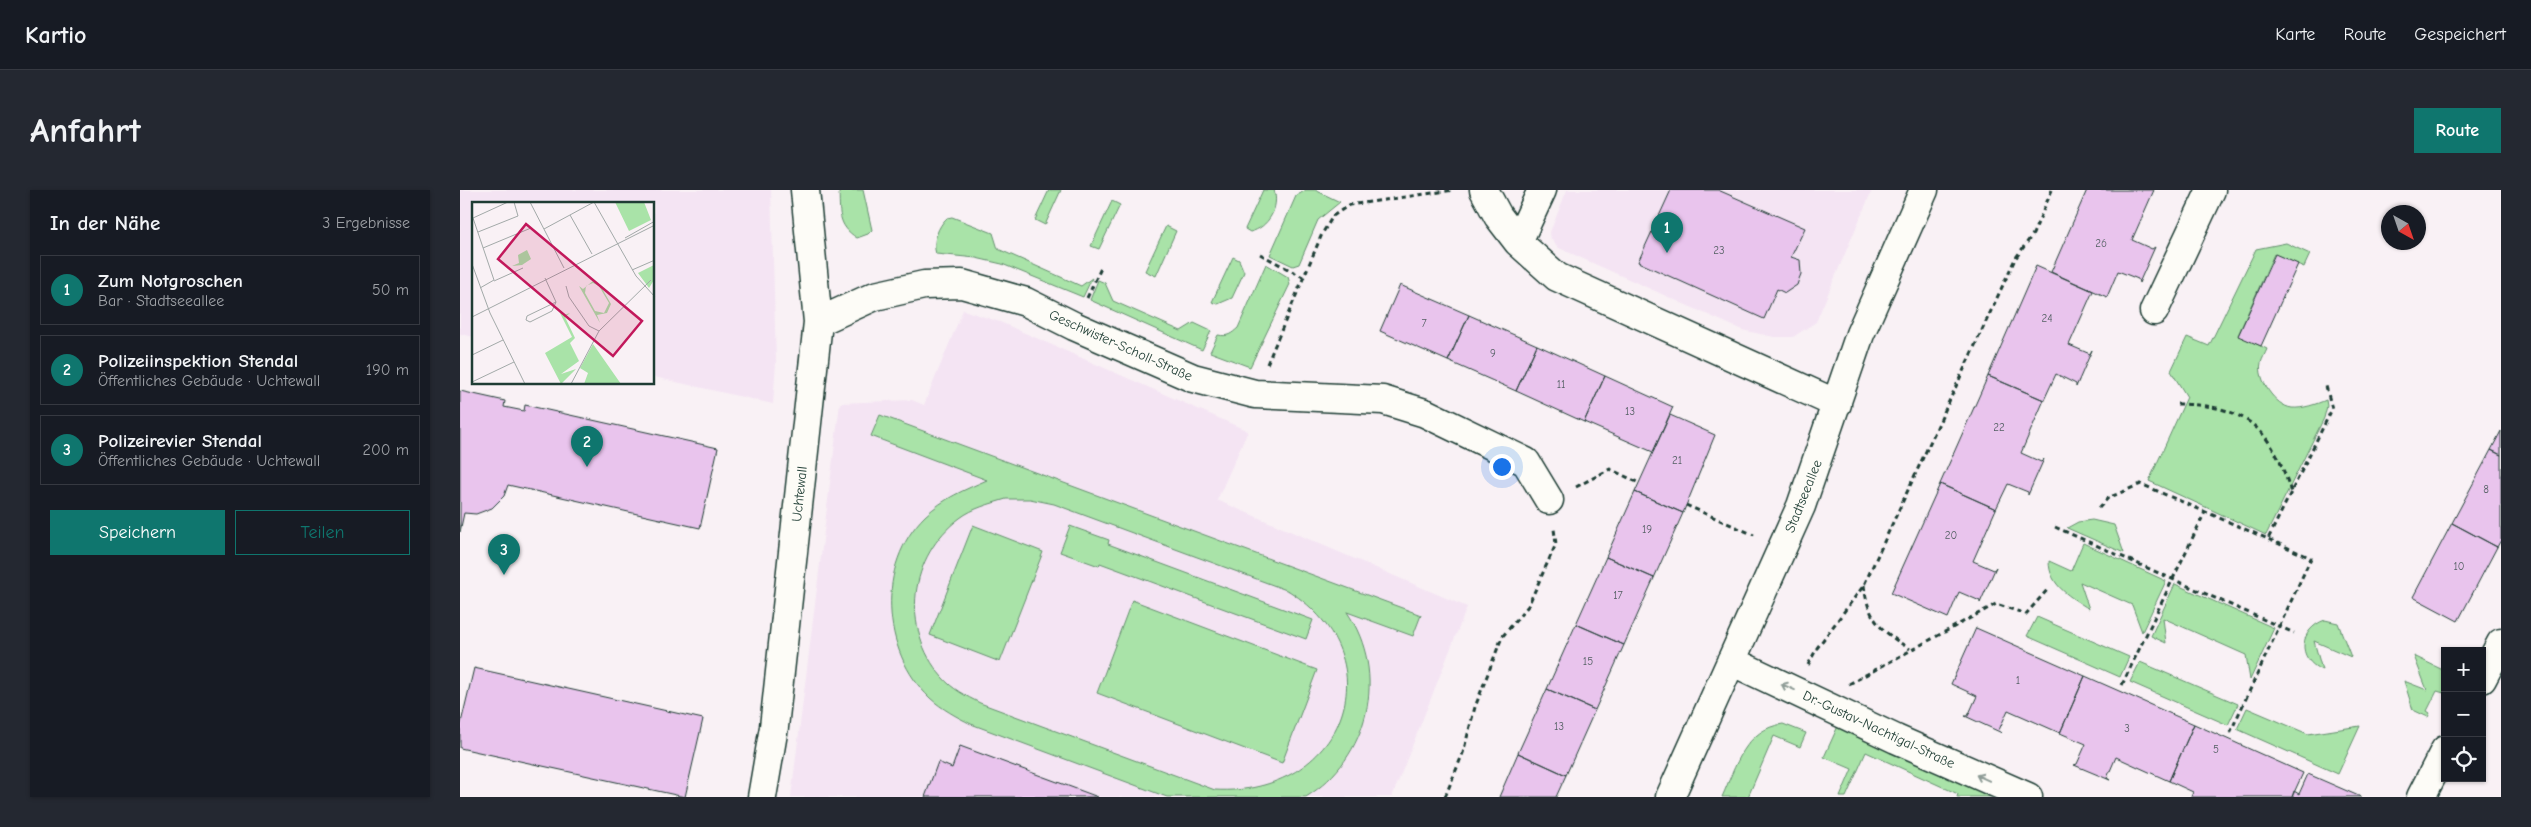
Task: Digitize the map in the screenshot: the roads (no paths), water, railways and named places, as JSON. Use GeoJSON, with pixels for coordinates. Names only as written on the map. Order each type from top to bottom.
{"type":"FeatureCollection","features":[{"type":"Feature","properties":{"kind":"street","name":"Uchtewall"},"geometry":{"type":"LineString","coordinates":[[762,797],[774,727],[818,322],[805,190]]}},
{"type":"Feature","properties":{"kind":"street"},"geometry":{"type":"LineString","coordinates":[[1484,190],[1498,216],[1518,242],[1557,277],[1837,404]]}},
{"type":"Feature","properties":{"kind":"street"},"geometry":{"type":"LineString","coordinates":[[1518,242],[1542,190]]}},
{"type":"Feature","properties":{"kind":"street","name":"Stadtseeallee"},"geometry":{"type":"LineString","coordinates":[[1670,797],[1782,548],[1816,467],[1860,334],[1924,190]]}},
{"type":"Feature","properties":{"kind":"street"},"geometry":{"type":"LineString","coordinates":[[2154,311],[2210,190]]}},
{"type":"Feature","properties":{"kind":"street","name":"Geschwister-Scholl-Straße"},"geometry":{"type":"LineString","coordinates":[[818,322],[875,296],[924,285],[962,284],[1026,302],[1074,326],[1193,378],[1255,394],[1383,400],[1426,413],[1526,462],[1549,500]]}},
{"type":"Feature","properties":{"kind":"street"},"geometry":{"type":"LineString","coordinates":[[2486,671],[2501,643]]}},
{"type":"Feature","properties":{"kind":"street","name":"Dr.-Gustav-Nachtigal-Straße"},"geometry":{"type":"LineString","coordinates":[[1731,661],[2028,797]]}},
{"type":"Feature","properties":{"kind":"street"},"geometry":{"type":"LineString","coordinates":[[2421,797],[2441,758]]}},
{"type":"Feature","properties":{"kind":"place","name":"Zum Notgroschen"},"geometry":{"type":"Point","coordinates":[1667,253]}},
{"type":"Feature","properties":{"kind":"place","name":"Polizeiinspektion Stendal"},"geometry":{"type":"Point","coordinates":[587,467]}},
{"type":"Feature","properties":{"kind":"place","name":"Polizeirevier Stendal"},"geometry":{"type":"Point","coordinates":[504,575]}}]}
